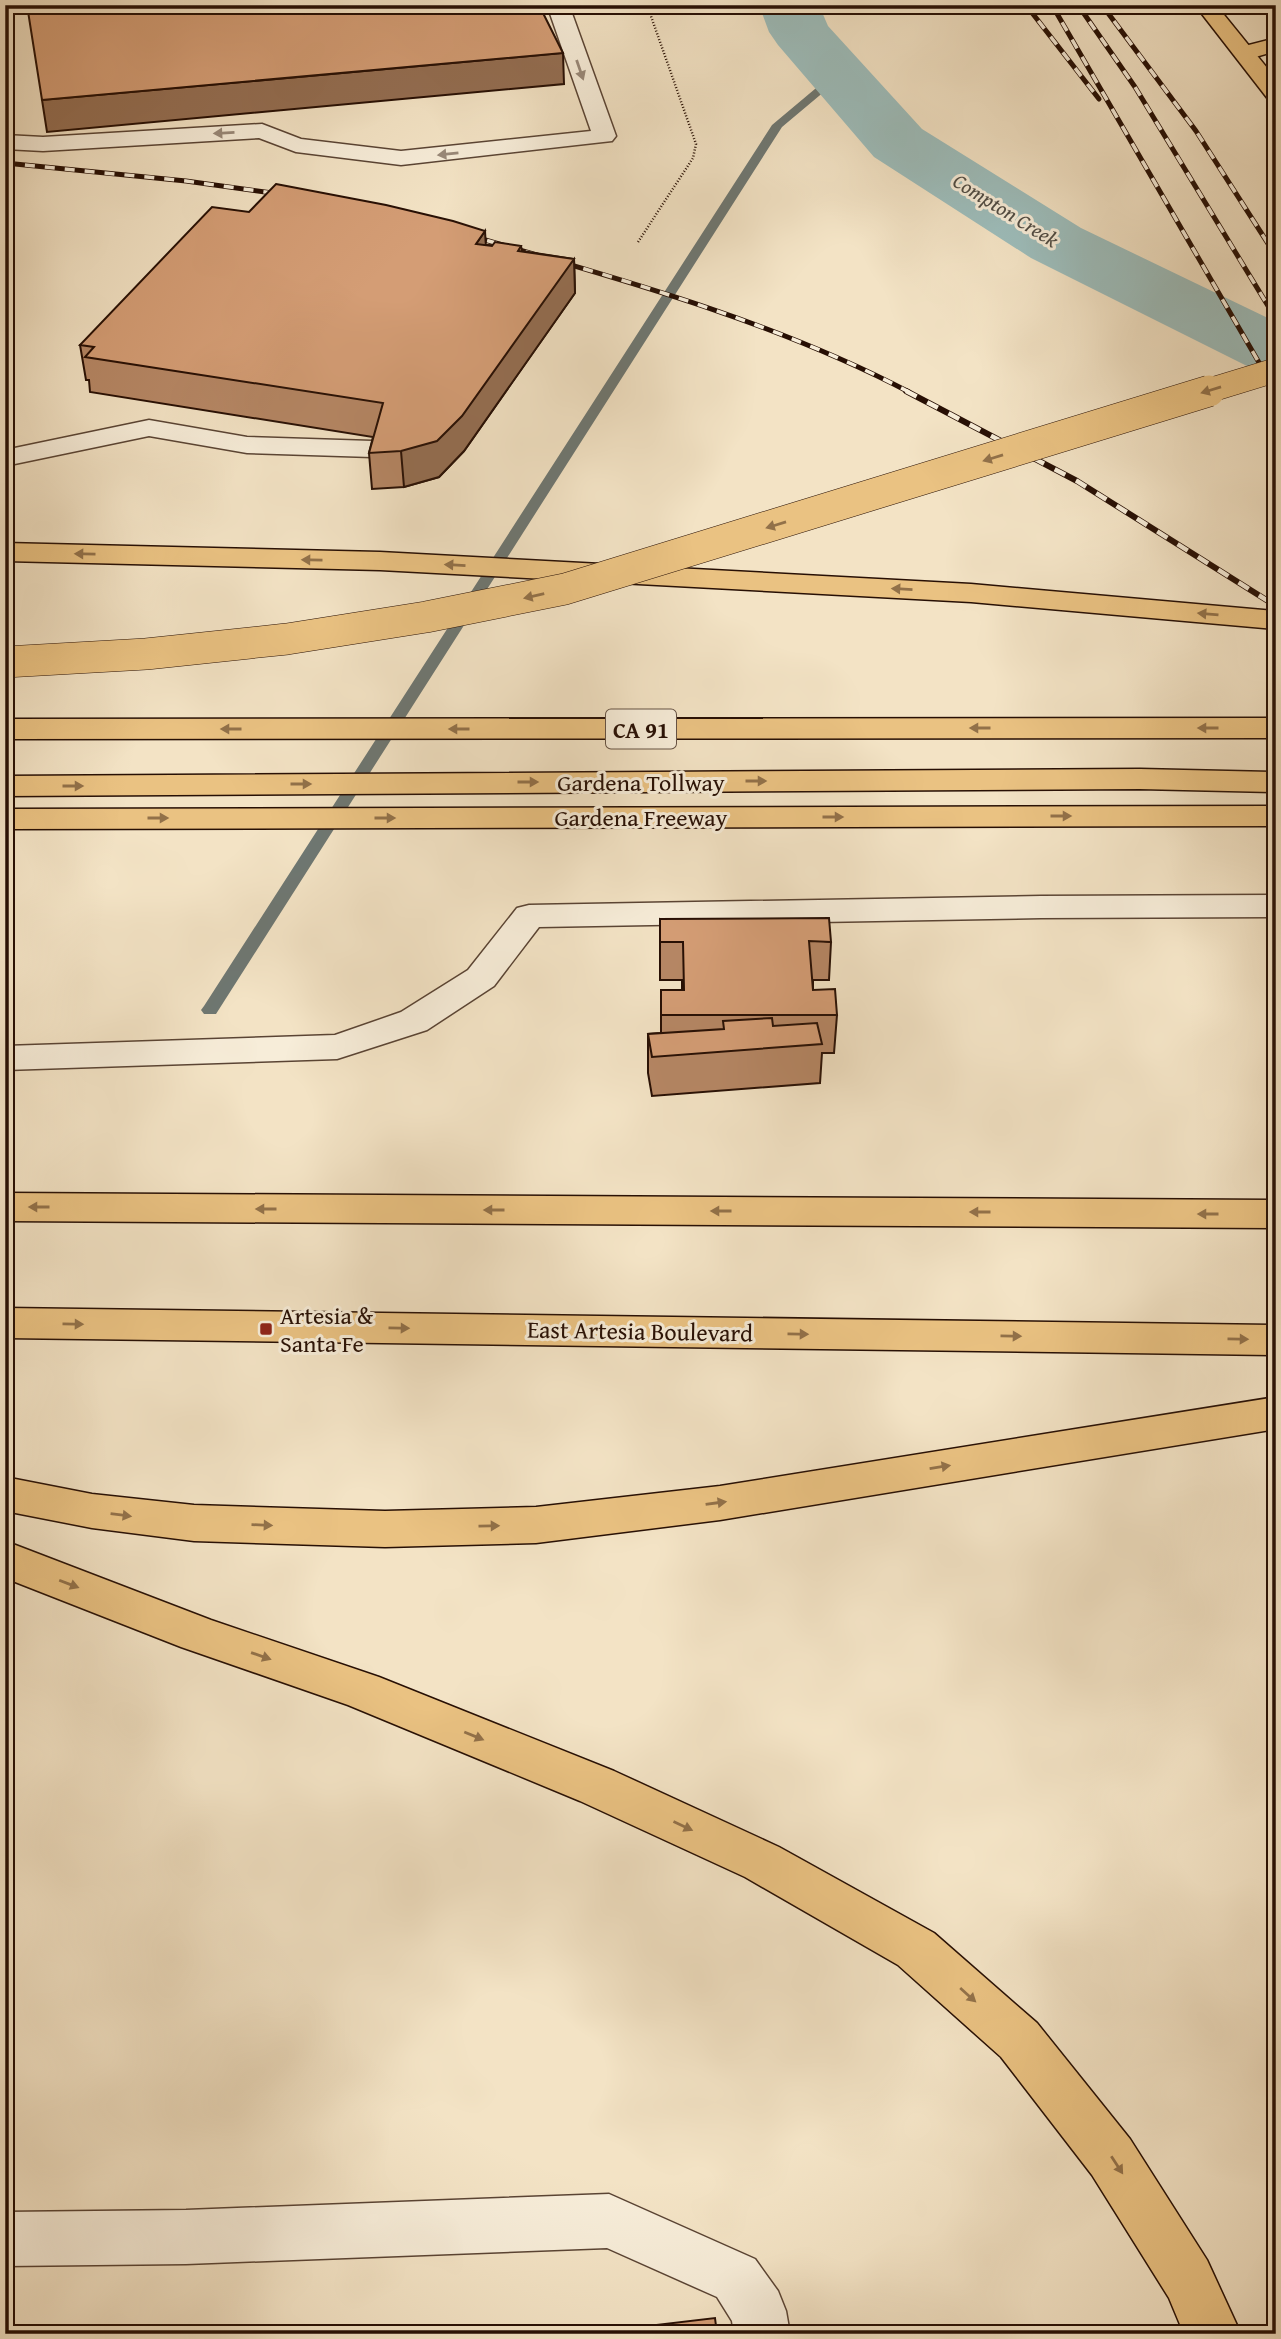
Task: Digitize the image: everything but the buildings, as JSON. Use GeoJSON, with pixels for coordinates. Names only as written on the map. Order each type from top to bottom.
{"type":"FeatureCollection","features":[{"type":"Feature","properties":{"kind":"main road"},"geometry":{"type":"LineString","coordinates":[[1205,5],[1276,94]]}},
{"type":"Feature","properties":{"kind":"main road"},"geometry":{"type":"LineString","coordinates":[[1245,53],[1276,44]]}},
{"type":"Feature","properties":{"kind":"main road"},"geometry":{"type":"LineString","coordinates":[[1245,53],[1276,58]]}},
{"type":"Feature","properties":{"kind":"main road"},"geometry":{"type":"LineString","coordinates":[[5,662],[149,654],[313,635],[484,608],[565,589],[1276,370]]}},
{"type":"Feature","properties":{"kind":"main road"},"geometry":{"type":"LineString","coordinates":[[5,552],[380,561],[971,593],[1276,620]]}},
{"type":"Feature","properties":{"kind":"main road","name":"CA 91"},"geometry":{"type":"LineString","coordinates":[[5,730],[1276,728]]}},
{"type":"Feature","properties":{"kind":"main road","name":"Gardena Tollway"},"geometry":{"type":"LineString","coordinates":[[5,786],[1113,779],[1276,782]]}},
{"type":"Feature","properties":{"kind":"main road","name":"Gardena Freeway"},"geometry":{"type":"LineString","coordinates":[[5,818],[1276,816]]}},
{"type":"Feature","properties":{"kind":"main road"},"geometry":{"type":"LineString","coordinates":[[5,1207],[1276,1214]]}},
{"type":"Feature","properties":{"kind":"main road","name":"East Artesia Boulevard"},"geometry":{"type":"LineString","coordinates":[[5,1323],[1276,1340]]}},
{"type":"Feature","properties":{"kind":"main road"},"geometry":{"type":"LineString","coordinates":[[5,1494],[92,1511],[194,1523],[385,1529],[536,1525],[720,1503],[1276,1413]]}},
{"type":"Feature","properties":{"kind":"main road"},"geometry":{"type":"LineString","coordinates":[[5,1559],[197,1634],[363,1691],[597,1786],[762,1862],[916,1950],[1019,2040],[1111,2157],[1188,2279],[1213,2334]]}},
{"type":"Feature","properties":{"kind":"lane"},"geometry":{"type":"LineString","coordinates":[[5,142],[43,144],[262,131],[296,145],[401,158],[604,136],[558,5]]}},
{"type":"Feature","properties":{"kind":"lane"},"geometry":{"type":"LineString","coordinates":[[5,458],[149,428],[247,445],[372,449]]}},
{"type":"Feature","properties":{"kind":"lane"},"geometry":{"type":"LineString","coordinates":[[5,1058],[337,1047],[414,1021],[481,978],[529,916],[1027,907],[1276,906]]}},
{"type":"Feature","properties":{"kind":"lane"},"geometry":{"type":"LineString","coordinates":[[5,2239],[186,2236],[609,2221],[736,2278],[758,2311],[762,2334]]}},
{"type":"Feature","properties":{"kind":"path"},"geometry":{"type":"LineString","coordinates":[[638,242],[693,158],[696,144],[647,5]]}},
{"type":"Feature","properties":{"kind":"waterway","name":"Compton Creek"},"geometry":{"type":"LineString","coordinates":[[789,5],[800,32],[898,143],[1056,243],[1276,351]]}},
{"type":"Feature","properties":{"kind":"waterway"},"geometry":{"type":"LineString","coordinates":[[210,1010],[778,125],[838,75]]}},
{"type":"Feature","properties":{"kind":"railway"},"geometry":{"type":"LineString","coordinates":[[1026,5],[1099,99]]}},
{"type":"Feature","properties":{"kind":"railway"},"geometry":{"type":"LineString","coordinates":[[1052,5],[1276,392]]}},
{"type":"Feature","properties":{"kind":"railway"},"geometry":{"type":"LineString","coordinates":[[1078,5],[1135,87],[1276,319]]}},
{"type":"Feature","properties":{"kind":"railway"},"geometry":{"type":"LineString","coordinates":[[1102,5],[1196,131],[1276,256]]}},
{"type":"Feature","properties":{"kind":"railway"},"geometry":{"type":"LineString","coordinates":[[5,163],[186,181],[287,195]]}},
{"type":"Feature","properties":{"kind":"railway"},"geometry":{"type":"LineString","coordinates":[[468,235],[636,285],[748,322],[857,366],[909,392]]}},
{"type":"Feature","properties":{"kind":"railway"},"geometry":{"type":"LineString","coordinates":[[906,391],[1077,481],[1276,606]]}},
{"type":"Feature","properties":{"kind":"place","name":"Artesia & Santa Fe"},"geometry":{"type":"Point","coordinates":[266,1329]}}]}
